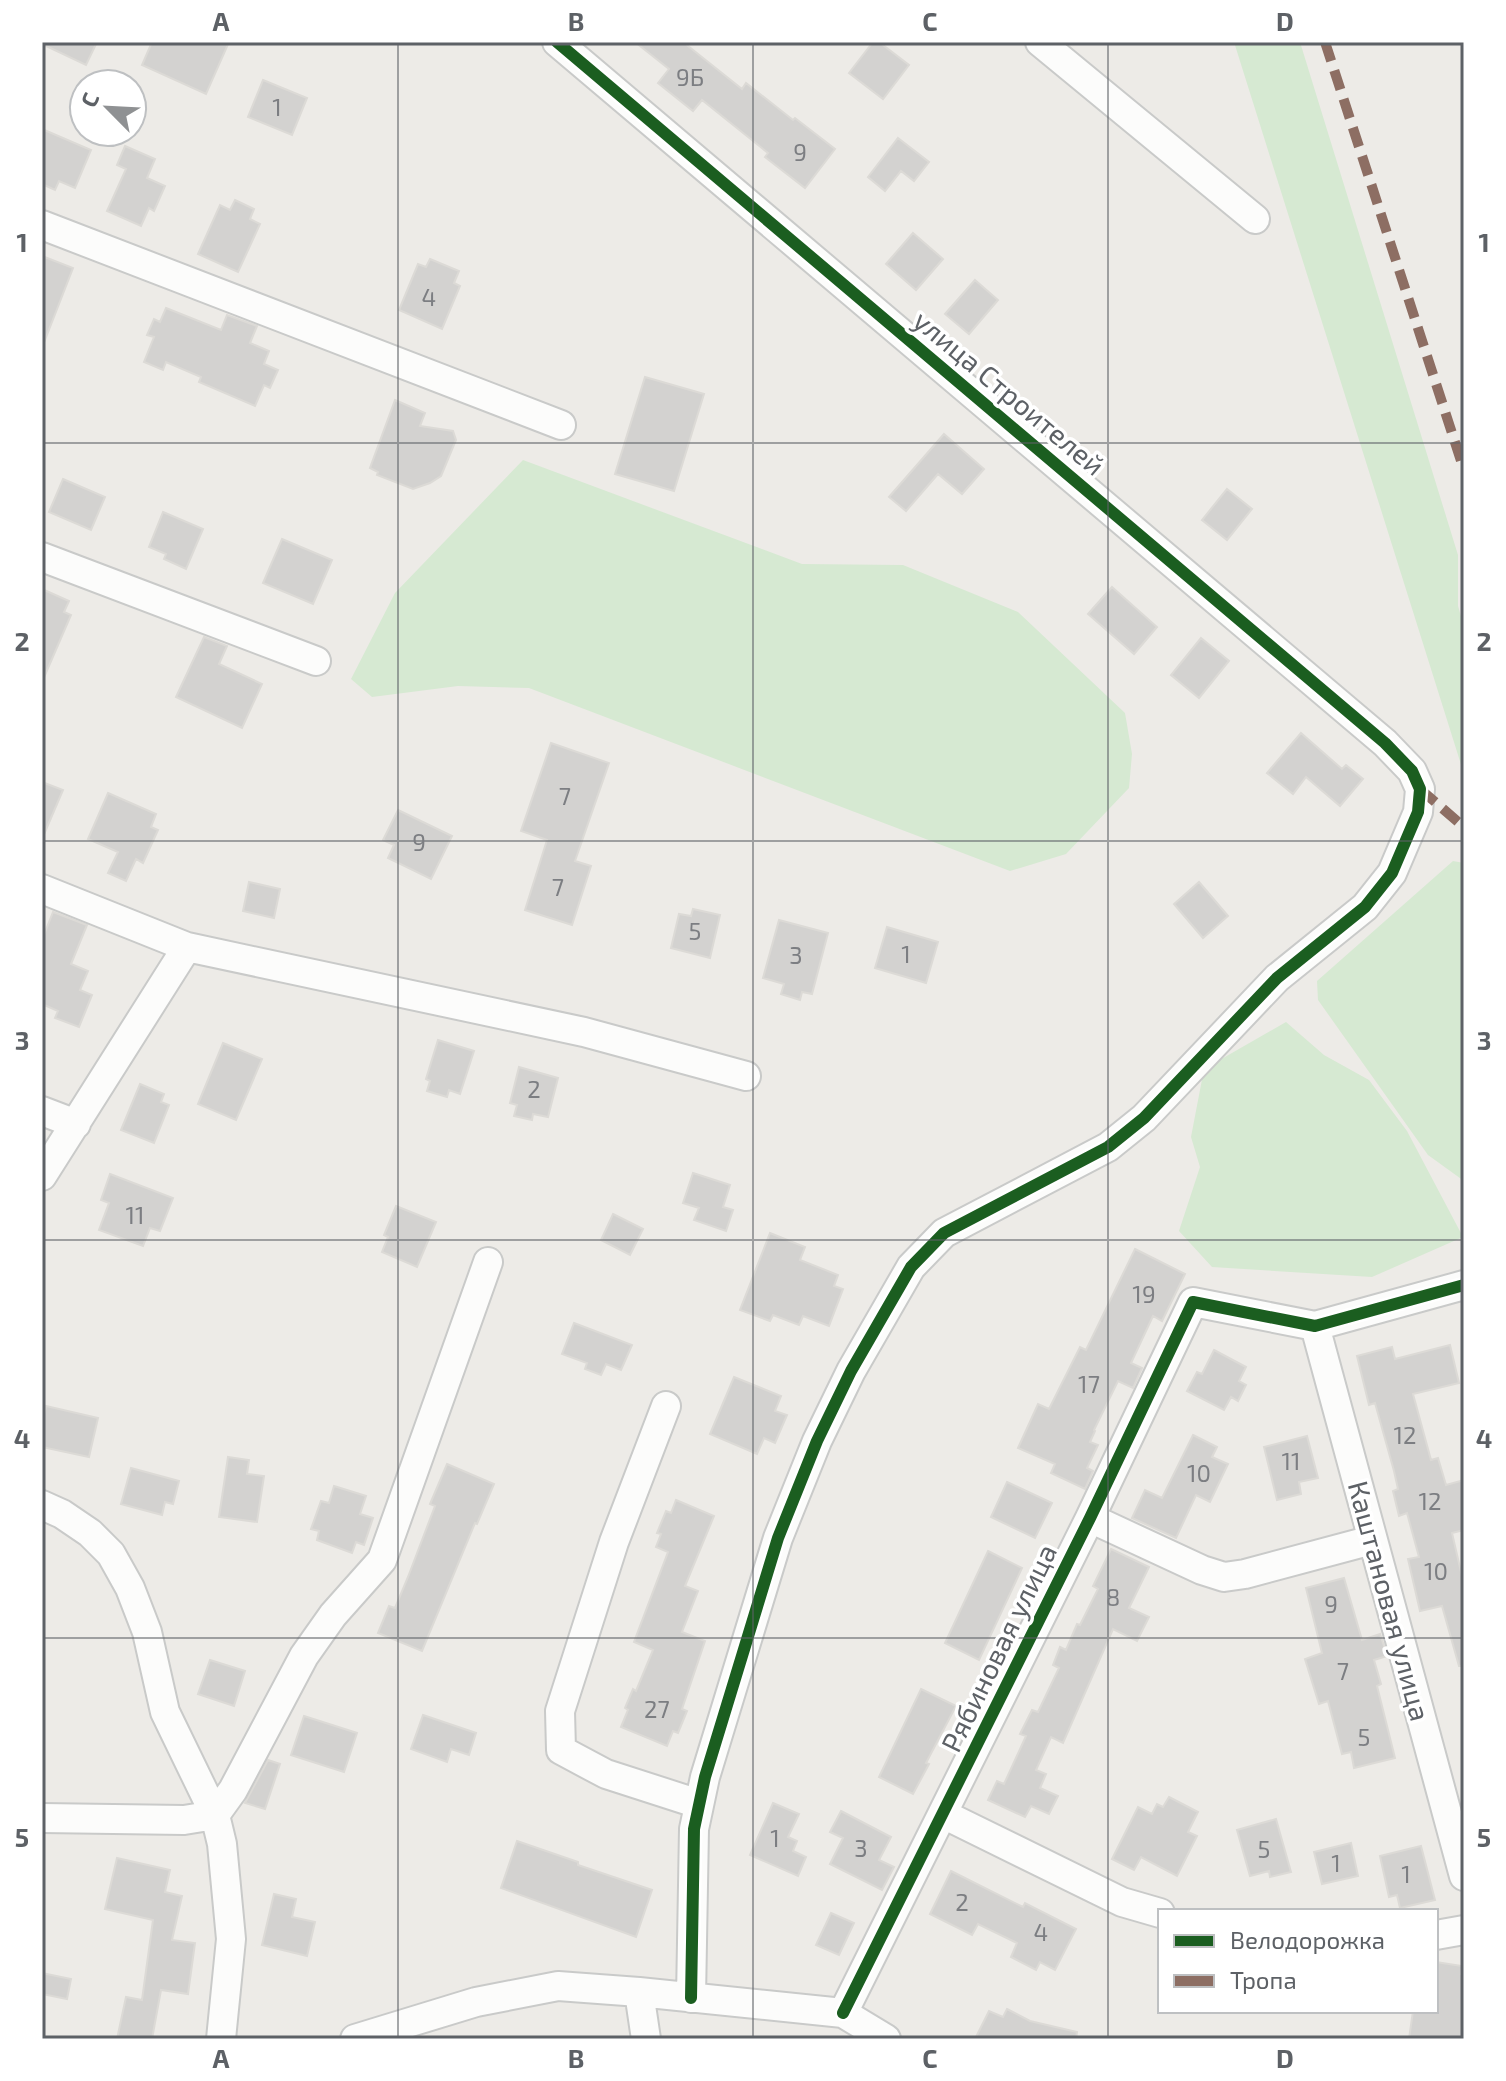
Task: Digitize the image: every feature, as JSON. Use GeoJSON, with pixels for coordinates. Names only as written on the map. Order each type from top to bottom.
{"type":"FeatureCollection","features":[{"type":"Feature","properties":{"kind":"street","name":"улица Строителей"},"geometry":{"type":"LineString","coordinates":[[557,42],[1385,743],[1412,771],[1420,789],[1418,812],[1392,873],[1365,907],[1277,978],[1144,1118],[1108,1147],[944,1233],[911,1267],[851,1371],[817,1441],[778,1538],[699,1804]]}},
{"type":"Feature","properties":{"kind":"street"},"geometry":{"type":"LineString","coordinates":[[1040,42],[1255,219]]}},
{"type":"Feature","properties":{"kind":"street"},"geometry":{"type":"LineString","coordinates":[[42,225],[561,425]]}},
{"type":"Feature","properties":{"kind":"street"},"geometry":{"type":"LineString","coordinates":[[42,557],[316,661]]}},
{"type":"Feature","properties":{"kind":"street"},"geometry":{"type":"LineString","coordinates":[[42,889],[187,947],[584,1032],[746,1076]]}},
{"type":"Feature","properties":{"kind":"street"},"geometry":{"type":"LineString","coordinates":[[42,1176],[187,947]]}},
{"type":"Feature","properties":{"kind":"street"},"geometry":{"type":"LineString","coordinates":[[42,1111],[76,1124]]}},
{"type":"Feature","properties":{"kind":"street"},"geometry":{"type":"LineString","coordinates":[[42,1818],[184,1820],[215,1815],[233,1790],[304,1656],[333,1615],[382,1560],[488,1262]]}},
{"type":"Feature","properties":{"kind":"street"},"geometry":{"type":"LineString","coordinates":[[1315,1326],[1464,1285]]}},
{"type":"Feature","properties":{"kind":"street","name":"Рябиновая улица"},"geometry":{"type":"LineString","coordinates":[[843,2013],[1090,1518],[1193,1302],[1315,1326]]}},
{"type":"Feature","properties":{"kind":"street","name":"Каштановая улица"},"geometry":{"type":"LineString","coordinates":[[1315,1326],[1464,1876]]}},
{"type":"Feature","properties":{"kind":"street"},"geometry":{"type":"LineString","coordinates":[[666,1406],[614,1542],[560,1711],[561,1750],[606,1774],[699,1804],[694,1829],[691,1998]]}},
{"type":"Feature","properties":{"kind":"street"},"geometry":{"type":"LineString","coordinates":[[42,1505],[90,1533],[118,1565],[147,1632],[165,1712],[215,1815],[222,1844],[231,1939],[221,2039]]}},
{"type":"Feature","properties":{"kind":"street"},"geometry":{"type":"LineString","coordinates":[[1090,1518],[1202,1570],[1224,1577],[1372,1540]]}},
{"type":"Feature","properties":{"kind":"street"},"geometry":{"type":"LineString","coordinates":[[943,1814],[1122,1902],[1158,1912]]}},
{"type":"Feature","properties":{"kind":"street"},"geometry":{"type":"LineString","coordinates":[[1438,1935],[1464,1930]]}},
{"type":"Feature","properties":{"kind":"street"},"geometry":{"type":"LineString","coordinates":[[355,2039],[476,2002],[558,1986],[843,2013],[886,2039]]}},
{"type":"Feature","properties":{"kind":"street"},"geometry":{"type":"LineString","coordinates":[[639,1992],[646,2039]]}},
{"type":"Feature","properties":{"kind":"green space"},"geometry":{"type":"Polygon","coordinates":[[[1234,42],[1300,42],[1458,555],[1458,606],[1464,627],[1464,774],[1234,42]]]}},
{"type":"Feature","properties":{"kind":"green space"},"geometry":{"type":"Polygon","coordinates":[[[523,460],[802,564],[903,565],[1018,612],[1125,713],[1132,754],[1129,788],[1066,854],[1010,871],[529,688],[458,686],[372,697],[351,679],[395,593],[523,460]]]}},
{"type":"Feature","properties":{"kind":"green space"},"geometry":{"type":"Polygon","coordinates":[[[1453,861],[1464,863],[1464,1181],[1428,1155],[1318,1000],[1317,981],[1453,861]]]}},
{"type":"Feature","properties":{"kind":"green space"},"geometry":{"type":"Polygon","coordinates":[[[1286,1022],[1324,1055],[1369,1080],[1407,1131],[1463,1237],[1372,1277],[1212,1267],[1179,1231],[1200,1167],[1191,1137],[1204,1069],[1286,1022]]]}},
{"type":"Feature","properties":{"kind":"building"},"geometry":{"type":"Polygon","coordinates":[[[42,42],[97,42],[86,65],[42,42]]]}},
{"type":"Feature","properties":{"kind":"building"},"geometry":{"type":"Polygon","coordinates":[[[152,42],[229,42],[206,94],[142,65],[152,42]]]}},
{"type":"Feature","properties":{"kind":"building"},"geometry":{"type":"Polygon","coordinates":[[[635,42],[683,42],[742,89],[746,83],[835,149],[805,188],[765,157],[768,153],[702,100],[693,111],[658,83],[669,69],[635,42]]]}},
{"type":"Feature","properties":{"kind":"building"},"geometry":{"type":"Polygon","coordinates":[[[873,42],[879,42],[909,65],[883,99],[849,73],[873,42]]]}},
{"type":"Feature","properties":{"kind":"building"},"geometry":{"type":"Polygon","coordinates":[[[263,80],[307,98],[292,135],[248,117],[263,80]]]}},
{"type":"Feature","properties":{"kind":"building"},"geometry":{"type":"Polygon","coordinates":[[[42,129],[68,140],[68,148],[91,150],[75,188],[59,181],[55,190],[42,184],[42,129]]]}},
{"type":"Feature","properties":{"kind":"building"},"geometry":{"type":"Polygon","coordinates":[[[898,138],[929,162],[914,181],[901,171],[885,191],[868,177],[898,138]]]}},
{"type":"Feature","properties":{"kind":"building"},"geometry":{"type":"Polygon","coordinates":[[[124,148],[155,159],[147,178],[165,186],[154,211],[149,208],[141,226],[107,211],[126,169],[117,165],[124,148]]]}},
{"type":"Feature","properties":{"kind":"building"},"geometry":{"type":"Polygon","coordinates":[[[235,200],[254,209],[250,219],[260,224],[238,272],[198,254],[220,205],[230,210],[235,200]]]}},
{"type":"Feature","properties":{"kind":"building"},"geometry":{"type":"Polygon","coordinates":[[[913,233],[943,259],[916,290],[886,264],[913,233]]]}},
{"type":"Feature","properties":{"kind":"building"},"geometry":{"type":"Polygon","coordinates":[[[42,256],[73,268],[43,345],[42,344],[42,256]]]}},
{"type":"Feature","properties":{"kind":"building"},"geometry":{"type":"Polygon","coordinates":[[[430,259],[459,271],[454,283],[460,286],[442,329],[399,310],[418,264],[426,267],[430,259]]]}},
{"type":"Feature","properties":{"kind":"building"},"geometry":{"type":"Polygon","coordinates":[[[975,280],[998,300],[969,334],[945,314],[975,280]]]}},
{"type":"Feature","properties":{"kind":"building"},"geometry":{"type":"Polygon","coordinates":[[[166,308],[221,330],[227,315],[257,326],[250,343],[269,351],[264,364],[278,370],[270,388],[264,385],[255,406],[199,382],[201,377],[166,362],[163,370],[144,362],[154,337],[147,335],[154,319],[160,322],[166,308]]]}},
{"type":"Feature","properties":{"kind":"building"},"geometry":{"type":"Polygon","coordinates":[[[645,377],[704,394],[674,491],[615,474],[645,377]]]}},
{"type":"Feature","properties":{"kind":"building"},"geometry":{"type":"Polygon","coordinates":[[[395,400],[425,413],[420,426],[453,431],[456,440],[441,476],[413,489],[377,475],[378,472],[370,468],[395,400]]]}},
{"type":"Feature","properties":{"kind":"building"},"geometry":{"type":"Polygon","coordinates":[[[944,434],[984,469],[962,494],[938,474],[906,511],[889,497],[944,434]]]}},
{"type":"Feature","properties":{"kind":"building"},"geometry":{"type":"Polygon","coordinates":[[[63,479],[105,497],[91,530],[49,512],[63,479]]]}},
{"type":"Feature","properties":{"kind":"building"},"geometry":{"type":"Polygon","coordinates":[[[1227,489],[1252,509],[1227,540],[1202,520],[1227,489]]]}},
{"type":"Feature","properties":{"kind":"building"},"geometry":{"type":"Polygon","coordinates":[[[163,512],[203,529],[186,569],[164,559],[166,554],[149,547],[163,512]]]}},
{"type":"Feature","properties":{"kind":"building"},"geometry":{"type":"Polygon","coordinates":[[[282,539],[332,560],[313,604],[263,583],[282,539]]]}},
{"type":"Feature","properties":{"kind":"building"},"geometry":{"type":"Polygon","coordinates":[[[1112,587],[1157,627],[1134,654],[1088,614],[1112,587]]]}},
{"type":"Feature","properties":{"kind":"building"},"geometry":{"type":"Polygon","coordinates":[[[42,589],[69,601],[64,612],[71,615],[42,682],[42,589]]]}},
{"type":"Feature","properties":{"kind":"building"},"geometry":{"type":"Polygon","coordinates":[[[204,637],[227,646],[219,664],[262,684],[242,728],[176,697],[204,637]]]}},
{"type":"Feature","properties":{"kind":"building"},"geometry":{"type":"Polygon","coordinates":[[[1201,638],[1229,661],[1199,698],[1171,675],[1201,638]]]}},
{"type":"Feature","properties":{"kind":"building"},"geometry":{"type":"Polygon","coordinates":[[[1301,733],[1342,769],[1346,765],[1363,779],[1340,806],[1306,777],[1293,794],[1267,773],[1301,733]]]}},
{"type":"Feature","properties":{"kind":"building"},"geometry":{"type":"Polygon","coordinates":[[[551,743],[609,763],[575,861],[591,866],[572,925],[525,910],[547,840],[521,831],[551,743]]]}},
{"type":"Feature","properties":{"kind":"building"},"geometry":{"type":"Polygon","coordinates":[[[42,782],[63,790],[42,839],[42,782]]]}},
{"type":"Feature","properties":{"kind":"building"},"geometry":{"type":"Polygon","coordinates":[[[108,793],[156,814],[151,827],[158,830],[143,863],[136,859],[126,881],[108,873],[118,852],[88,839],[108,793]]]}},
{"type":"Feature","properties":{"kind":"building"},"geometry":{"type":"Polygon","coordinates":[[[398,810],[452,836],[431,879],[388,858],[394,845],[383,840],[398,810]]]}},
{"type":"Feature","properties":{"kind":"building"},"geometry":{"type":"Polygon","coordinates":[[[249,882],[280,889],[274,918],[243,911],[249,882]]]}},
{"type":"Feature","properties":{"kind":"building"},"geometry":{"type":"Polygon","coordinates":[[[1199,882],[1228,916],[1203,938],[1174,904],[1199,882]]]}},
{"type":"Feature","properties":{"kind":"building"},"geometry":{"type":"Polygon","coordinates":[[[693,909],[720,915],[710,958],[671,948],[679,914],[691,916],[693,909]]]}},
{"type":"Feature","properties":{"kind":"building"},"geometry":{"type":"Polygon","coordinates":[[[53,912],[87,925],[71,964],[88,971],[80,990],[92,995],[79,1027],[55,1018],[58,1011],[42,1004],[42,940],[53,912]]]}},
{"type":"Feature","properties":{"kind":"building"},"geometry":{"type":"Polygon","coordinates":[[[779,920],[828,933],[812,994],[802,992],[800,1000],[781,994],[784,984],[763,978],[779,920]]]}},
{"type":"Feature","properties":{"kind":"building"},"geometry":{"type":"Polygon","coordinates":[[[887,927],[938,942],[926,983],[875,968],[887,927]]]}},
{"type":"Feature","properties":{"kind":"building"},"geometry":{"type":"Polygon","coordinates":[[[438,1040],[474,1051],[460,1094],[449,1090],[447,1097],[427,1091],[430,1081],[426,1079],[438,1040]]]}},
{"type":"Feature","properties":{"kind":"building"},"geometry":{"type":"Polygon","coordinates":[[[223,1043],[262,1059],[236,1120],[198,1104],[223,1043]]]}},
{"type":"Feature","properties":{"kind":"building"},"geometry":{"type":"Polygon","coordinates":[[[519,1067],[558,1078],[548,1117],[533,1114],[532,1120],[514,1116],[517,1105],[510,1103],[519,1067]]]}},
{"type":"Feature","properties":{"kind":"building"},"geometry":{"type":"Polygon","coordinates":[[[140,1084],[164,1094],[161,1102],[169,1105],[154,1143],[121,1130],[140,1084]]]}},
{"type":"Feature","properties":{"kind":"building"},"geometry":{"type":"Polygon","coordinates":[[[693,1173],[730,1185],[723,1207],[733,1210],[726,1231],[694,1220],[699,1208],[683,1203],[693,1173]]]}},
{"type":"Feature","properties":{"kind":"building"},"geometry":{"type":"Polygon","coordinates":[[[110,1174],[173,1198],[160,1231],[150,1228],[143,1246],[99,1230],[109,1203],[101,1200],[110,1174]]]}},
{"type":"Feature","properties":{"kind":"building"},"geometry":{"type":"Polygon","coordinates":[[[396,1206],[436,1222],[417,1267],[382,1252],[388,1237],[384,1235],[396,1206]]]}},
{"type":"Feature","properties":{"kind":"building"},"geometry":{"type":"Polygon","coordinates":[[[613,1214],[643,1229],[630,1255],[601,1240],[613,1214]]]}},
{"type":"Feature","properties":{"kind":"building"},"geometry":{"type":"Polygon","coordinates":[[[770,1233],[805,1247],[800,1260],[838,1275],[834,1286],[843,1289],[829,1326],[803,1316],[799,1325],[773,1315],[770,1321],[740,1310],[770,1233]]]}},
{"type":"Feature","properties":{"kind":"building"},"geometry":{"type":"Polygon","coordinates":[[[1135,1249],[1185,1274],[1162,1321],[1153,1316],[1131,1363],[1142,1368],[1133,1388],[1118,1381],[1094,1430],[1090,1442],[1098,1445],[1087,1468],[1093,1471],[1085,1489],[1051,1473],[1055,1464],[1018,1448],[1038,1404],[1049,1409],[1080,1347],[1086,1350],[1135,1249]]]}},
{"type":"Feature","properties":{"kind":"building"},"geometry":{"type":"Polygon","coordinates":[[[574,1323],[632,1345],[621,1370],[606,1364],[601,1375],[585,1369],[587,1363],[562,1354],[574,1323]]]}},
{"type":"Feature","properties":{"kind":"building"},"geometry":{"type":"Polygon","coordinates":[[[1450,1345],[1459,1383],[1413,1394],[1431,1460],[1438,1458],[1446,1485],[1464,1480],[1464,1530],[1452,1533],[1464,1585],[1464,1666],[1459,1666],[1442,1606],[1420,1611],[1408,1559],[1419,1557],[1407,1513],[1399,1516],[1393,1491],[1398,1489],[1394,1471],[1375,1403],[1369,1405],[1357,1356],[1392,1347],[1395,1359],[1450,1345]]]}},
{"type":"Feature","properties":{"kind":"building"},"geometry":{"type":"Polygon","coordinates":[[[1214,1350],[1246,1367],[1239,1381],[1246,1385],[1238,1401],[1231,1397],[1224,1410],[1187,1391],[1197,1372],[1202,1374],[1214,1350]]]}},
{"type":"Feature","properties":{"kind":"building"},"geometry":{"type":"Polygon","coordinates":[[[734,1377],[781,1396],[775,1411],[787,1415],[775,1443],[764,1438],[757,1454],[710,1434],[734,1377]]]}},
{"type":"Feature","properties":{"kind":"building"},"geometry":{"type":"Polygon","coordinates":[[[46,1406],[98,1418],[89,1457],[42,1447],[46,1406]]]}},
{"type":"Feature","properties":{"kind":"building"},"geometry":{"type":"Polygon","coordinates":[[[1193,1435],[1217,1447],[1212,1457],[1228,1464],[1210,1502],[1196,1495],[1176,1538],[1132,1518],[1145,1490],[1162,1498],[1193,1435]]]}},
{"type":"Feature","properties":{"kind":"building"},"geometry":{"type":"Polygon","coordinates":[[[1307,1436],[1318,1478],[1299,1482],[1301,1494],[1277,1500],[1264,1447],[1307,1436]]]}},
{"type":"Feature","properties":{"kind":"building"},"geometry":{"type":"Polygon","coordinates":[[[228,1457],[249,1460],[247,1474],[264,1476],[257,1522],[219,1517],[228,1457]]]}},
{"type":"Feature","properties":{"kind":"building"},"geometry":{"type":"Polygon","coordinates":[[[447,1464],[494,1484],[422,1651],[378,1633],[389,1606],[395,1608],[408,1577],[435,1506],[430,1504],[447,1464]]]}},
{"type":"Feature","properties":{"kind":"building"},"geometry":{"type":"Polygon","coordinates":[[[131,1468],[179,1481],[173,1504],[165,1502],[162,1515],[121,1504],[131,1468]]]}},
{"type":"Feature","properties":{"kind":"building"},"geometry":{"type":"Polygon","coordinates":[[[1007,1482],[1052,1503],[1035,1538],[991,1517],[1007,1482]]]}},
{"type":"Feature","properties":{"kind":"building"},"geometry":{"type":"Polygon","coordinates":[[[334,1486],[366,1496],[360,1514],[373,1518],[364,1545],[356,1542],[352,1553],[317,1540],[319,1531],[311,1529],[321,1501],[329,1503],[334,1486]]]}},
{"type":"Feature","properties":{"kind":"building"},"geometry":{"type":"Polygon","coordinates":[[[676,1500],[714,1516],[685,1586],[698,1591],[682,1632],[705,1641],[682,1709],[687,1711],[678,1733],[673,1731],[667,1746],[621,1727],[628,1710],[625,1708],[633,1689],[636,1691],[653,1650],[634,1642],[668,1552],[656,1547],[661,1534],[657,1533],[666,1511],[671,1513],[676,1500]]]}},
{"type":"Feature","properties":{"kind":"building"},"geometry":{"type":"Polygon","coordinates":[[[1111,1549],[1149,1567],[1129,1608],[1149,1617],[1137,1641],[1113,1629],[1063,1743],[1051,1737],[1036,1770],[1046,1774],[1040,1788],[1058,1796],[1049,1814],[1031,1806],[1025,1817],[988,1800],[997,1781],[1004,1784],[1026,1736],[1020,1734],[1032,1710],[1038,1712],[1059,1668],[1053,1665],[1060,1647],[1066,1650],[1077,1624],[1080,1625],[1098,1589],[1093,1586],[1111,1549]]]}},
{"type":"Feature","properties":{"kind":"building"},"geometry":{"type":"Polygon","coordinates":[[[988,1551],[1022,1568],[979,1660],[945,1643],[988,1551]]]}},
{"type":"Feature","properties":{"kind":"building"},"geometry":{"type":"Polygon","coordinates":[[[1344,1578],[1362,1640],[1380,1634],[1387,1656],[1374,1660],[1381,1684],[1377,1686],[1395,1758],[1354,1768],[1351,1752],[1342,1754],[1328,1701],[1319,1704],[1305,1659],[1322,1653],[1306,1588],[1344,1578]]]}},
{"type":"Feature","properties":{"kind":"building"},"geometry":{"type":"Polygon","coordinates":[[[210,1660],[245,1671],[234,1706],[198,1694],[210,1660]]]}},
{"type":"Feature","properties":{"kind":"building"},"geometry":{"type":"Polygon","coordinates":[[[921,1689],[956,1706],[913,1794],[879,1777],[921,1689]]]}},
{"type":"Feature","properties":{"kind":"building"},"geometry":{"type":"Polygon","coordinates":[[[423,1715],[476,1733],[469,1755],[451,1749],[447,1762],[411,1749],[423,1715]]]}},
{"type":"Feature","properties":{"kind":"building"},"geometry":{"type":"Polygon","coordinates":[[[304,1716],[357,1733],[344,1772],[291,1755],[304,1716]]]}},
{"type":"Feature","properties":{"kind":"building"},"geometry":{"type":"Polygon","coordinates":[[[268,1760],[280,1764],[265,1809],[245,1803],[268,1760]]]}},
{"type":"Feature","properties":{"kind":"building"},"geometry":{"type":"Polygon","coordinates":[[[1169,1797],[1198,1812],[1188,1832],[1197,1836],[1177,1876],[1141,1857],[1134,1870],[1112,1859],[1138,1807],[1152,1814],[1157,1804],[1163,1807],[1169,1797]]]}},
{"type":"Feature","properties":{"kind":"building"},"geometry":{"type":"Polygon","coordinates":[[[773,1803],[799,1814],[788,1837],[797,1841],[793,1851],[806,1857],[798,1876],[750,1855],[773,1803]]]}},
{"type":"Feature","properties":{"kind":"building"},"geometry":{"type":"Polygon","coordinates":[[[841,1811],[891,1837],[879,1860],[894,1867],[882,1890],[830,1864],[843,1838],[830,1832],[841,1811]]]}},
{"type":"Feature","properties":{"kind":"building"},"geometry":{"type":"Polygon","coordinates":[[[1276,1819],[1291,1872],[1270,1877],[1269,1871],[1250,1876],[1237,1830],[1276,1819]]]}},
{"type":"Feature","properties":{"kind":"building"},"geometry":{"type":"Polygon","coordinates":[[[517,1841],[652,1890],[636,1937],[501,1888],[517,1841]]]}},
{"type":"Feature","properties":{"kind":"building"},"geometry":{"type":"Polygon","coordinates":[[[1351,1843],[1358,1876],[1322,1884],[1314,1852],[1351,1843]]]}},
{"type":"Feature","properties":{"kind":"building"},"geometry":{"type":"Polygon","coordinates":[[[1421,1846],[1435,1900],[1400,1908],[1397,1895],[1389,1897],[1380,1856],[1421,1846]]]}},
{"type":"Feature","properties":{"kind":"building"},"geometry":{"type":"Polygon","coordinates":[[[117,1858],[170,1870],[165,1892],[182,1896],[172,1940],[195,1943],[188,1994],[161,1990],[152,2039],[117,2039],[126,1997],[142,2000],[153,1920],[105,1909],[117,1858]]]}},
{"type":"Feature","properties":{"kind":"building"},"geometry":{"type":"Polygon","coordinates":[[[951,1871],[1076,1929],[1055,1970],[1040,1962],[1036,1970],[1011,1957],[1017,1943],[978,1924],[972,1935],[930,1914],[951,1871]]]}},
{"type":"Feature","properties":{"kind":"building"},"geometry":{"type":"Polygon","coordinates":[[[274,1894],[296,1899],[292,1917],[315,1922],[307,1956],[262,1945],[274,1894]]]}},
{"type":"Feature","properties":{"kind":"building"},"geometry":{"type":"Polygon","coordinates":[[[831,1913],[854,1923],[839,1955],[816,1945],[831,1913]]]}},
{"type":"Feature","properties":{"kind":"building"},"geometry":{"type":"Polygon","coordinates":[[[1438,1962],[1462,1966],[1464,2039],[1409,2039],[1413,2013],[1438,2013],[1438,1962]]]}},
{"type":"Feature","properties":{"kind":"building"},"geometry":{"type":"Polygon","coordinates":[[[42,1973],[71,1979],[67,1999],[42,1994],[42,1973]]]}},
{"type":"Feature","properties":{"kind":"building"},"geometry":{"type":"Polygon","coordinates":[[[1007,2009],[1030,2021],[1077,2032],[1076,2039],[975,2039],[989,2011],[1003,2017],[1007,2009]]]}},
{"type":"Feature","properties":{"kind":"marked path"},"geometry":{"type":"LineString","coordinates":[[1325,42],[1464,470]]}},
{"type":"Feature","properties":{"kind":"marked path"},"geometry":{"type":"LineString","coordinates":[[1420,789],[1464,827]]}},
{"type":"Feature","properties":{"kind":"cycle path"},"geometry":{"type":"LineString","coordinates":[[557,42],[1385,743],[1412,771],[1420,789],[1418,812],[1392,873],[1365,907],[1277,978],[1144,1118],[1108,1147],[944,1233],[911,1267],[851,1371],[817,1441],[778,1538],[705,1777],[694,1829],[691,1998]]}},
{"type":"Feature","properties":{"kind":"cycle path"},"geometry":{"type":"LineString","coordinates":[[843,2013],[1090,1518],[1193,1302],[1315,1326],[1464,1285]]}}]}
